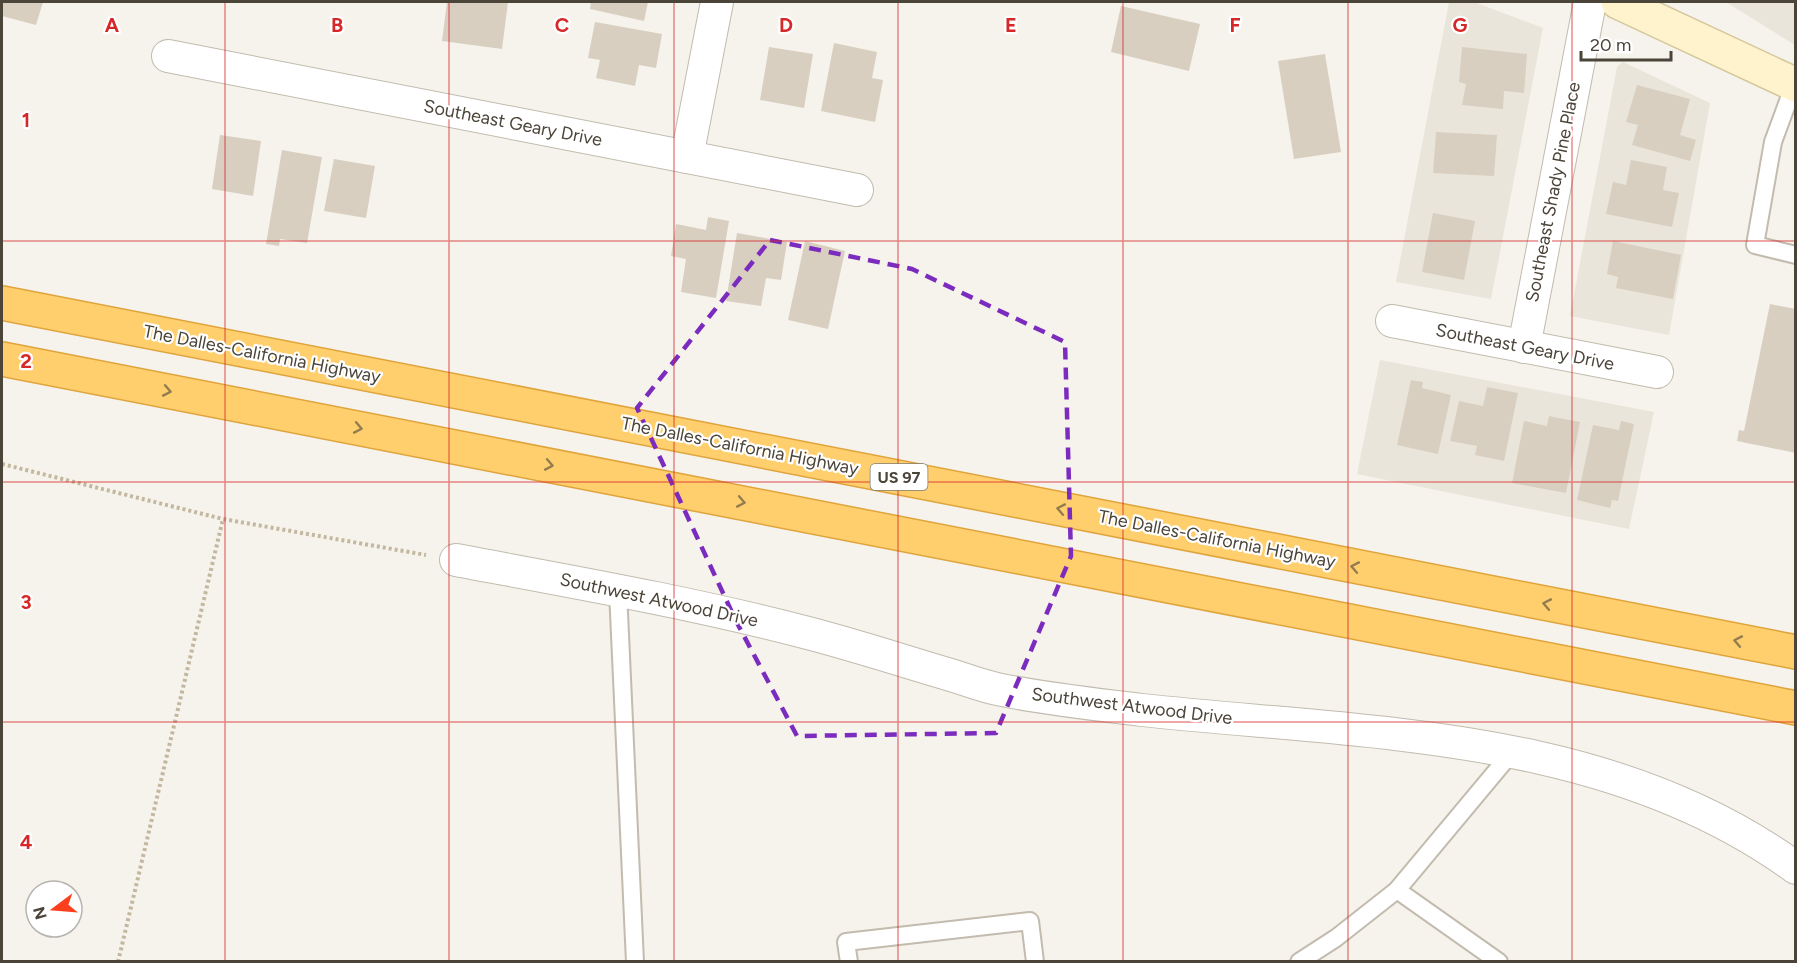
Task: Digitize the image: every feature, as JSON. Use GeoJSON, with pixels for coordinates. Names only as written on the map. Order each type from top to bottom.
{"type":"FeatureCollection","features":[{"type":"Feature","properties":{"kind":"highway","name":"The Dalles-California Highway"},"geometry":{"type":"LineString","coordinates":[[2,303],[1796,652]]}},
{"type":"Feature","properties":{"kind":"highway"},"geometry":{"type":"LineString","coordinates":[[2,359],[1796,708]]}},
{"type":"Feature","properties":{"kind":"highway"},"geometry":{"type":"LineString","coordinates":[[2,374],[109,380]]}},
{"type":"Feature","properties":{"kind":"street"},"geometry":{"type":"LineString","coordinates":[[687,157],[717,2]]}},
{"type":"Feature","properties":{"kind":"street","name":"Southeast Shady Pine Place"},"geometry":{"type":"LineString","coordinates":[[1524,347],[1590,2]]}},
{"type":"Feature","properties":{"kind":"street"},"geometry":{"type":"LineString","coordinates":[[1618,2],[1795,85]]}},
{"type":"Feature","properties":{"kind":"street","name":"Southeast Geary Drive"},"geometry":{"type":"LineString","coordinates":[[168,56],[857,190]]}},
{"type":"Feature","properties":{"kind":"street","name":"Southeast Geary Drive"},"geometry":{"type":"LineString","coordinates":[[1392,321],[1657,372]]}},
{"type":"Feature","properties":{"kind":"street","name":"Southwest Atwood Drive"},"geometry":{"type":"LineString","coordinates":[[456,560],[715,610],[808,633],[996,688],[1081,703],[1446,740],[1513,751],[1595,771],[1674,799],[1751,839],[1796,868]]}},
{"type":"Feature","properties":{"kind":"lane"},"geometry":{"type":"LineString","coordinates":[[1795,85],[1773,142],[1755,245],[1796,255]]}},
{"type":"Feature","properties":{"kind":"lane"},"geometry":{"type":"LineString","coordinates":[[618,591],[635,962]]}},
{"type":"Feature","properties":{"kind":"lane"},"geometry":{"type":"LineString","coordinates":[[1303,961],[1344,932],[1396,890],[1513,751]]}},
{"type":"Feature","properties":{"kind":"lane"},"geometry":{"type":"LineString","coordinates":[[1396,890],[1499,962]]}},
{"type":"Feature","properties":{"kind":"lane"},"geometry":{"type":"LineString","coordinates":[[849,962],[846,942],[1030,921],[1035,962]]}},
{"type":"Feature","properties":{"kind":"path"},"geometry":{"type":"LineString","coordinates":[[2,464],[223,519],[456,560]]}},
{"type":"Feature","properties":{"kind":"path"},"geometry":{"type":"LineString","coordinates":[[118,962],[223,519]]}},
{"type":"Feature","properties":{"kind":"highlighted area"},"geometry":{"type":"Polygon","coordinates":[[[770,240],[912,269],[1065,342],[1071,556],[996,733],[797,736],[736,621],[637,408],[770,240]]]}},
{"type":"Feature","properties":{"kind":"shaded area"},"geometry":{"type":"Polygon","coordinates":[[[1449,2],[1474,2],[1543,28],[1491,299],[1396,282],[1449,2]]]}},
{"type":"Feature","properties":{"kind":"shaded area"},"geometry":{"type":"Polygon","coordinates":[[[1726,2],[1795,2],[1795,45],[1726,2]]]}},
{"type":"Feature","properties":{"kind":"shaded area"},"geometry":{"type":"Polygon","coordinates":[[[1623,62],[1710,103],[1669,335],[1570,316],[1617,67],[1623,62]]]}},
{"type":"Feature","properties":{"kind":"shaded area"},"geometry":{"type":"Polygon","coordinates":[[[1380,360],[1654,412],[1629,529],[1357,474],[1380,360]]]}},
{"type":"Feature","properties":{"kind":"building"},"geometry":{"type":"Polygon","coordinates":[[[2,2],[43,2],[36,25],[2,16],[2,2]]]}},
{"type":"Feature","properties":{"kind":"building"},"geometry":{"type":"Polygon","coordinates":[[[447,2],[508,2],[502,49],[442,41],[447,2]]]}},
{"type":"Feature","properties":{"kind":"building"},"geometry":{"type":"Polygon","coordinates":[[[591,2],[648,2],[644,21],[590,9],[591,2]]]}},
{"type":"Feature","properties":{"kind":"building"},"geometry":{"type":"Polygon","coordinates":[[[1121,6],[1200,24],[1189,71],[1111,52],[1121,6]]]}},
{"type":"Feature","properties":{"kind":"building"},"geometry":{"type":"Polygon","coordinates":[[[595,22],[662,34],[656,68],[639,65],[635,86],[596,78],[600,60],[588,58],[595,22]]]}},
{"type":"Feature","properties":{"kind":"building"},"geometry":{"type":"Polygon","coordinates":[[[834,43],[877,52],[872,78],[883,80],[875,122],[821,111],[834,43]]]}},
{"type":"Feature","properties":{"kind":"building"},"geometry":{"type":"Polygon","coordinates":[[[769,47],[813,54],[804,108],[760,100],[769,47]]]}},
{"type":"Feature","properties":{"kind":"building"},"geometry":{"type":"Polygon","coordinates":[[[1462,47],[1527,54],[1524,93],[1504,91],[1503,109],[1462,105],[1466,84],[1459,82],[1462,47]]]}},
{"type":"Feature","properties":{"kind":"building"},"geometry":{"type":"Polygon","coordinates":[[[1325,54],[1341,152],[1294,159],[1278,61],[1325,54]]]}},
{"type":"Feature","properties":{"kind":"building"},"geometry":{"type":"Polygon","coordinates":[[[1637,85],[1690,99],[1680,135],[1696,140],[1690,161],[1632,145],[1638,125],[1626,122],[1637,85]]]}},
{"type":"Feature","properties":{"kind":"building"},"geometry":{"type":"Polygon","coordinates":[[[1436,132],[1497,135],[1494,176],[1433,173],[1436,132]]]}},
{"type":"Feature","properties":{"kind":"building"},"geometry":{"type":"Polygon","coordinates":[[[220,135],[261,141],[253,196],[212,189],[220,135]]]}},
{"type":"Feature","properties":{"kind":"building"},"geometry":{"type":"Polygon","coordinates":[[[282,150],[322,157],[307,243],[280,239],[279,246],[266,244],[282,150]]]}},
{"type":"Feature","properties":{"kind":"building"},"geometry":{"type":"Polygon","coordinates":[[[334,159],[375,166],[366,218],[324,211],[334,159]]]}},
{"type":"Feature","properties":{"kind":"building"},"geometry":{"type":"Polygon","coordinates":[[[1631,160],[1667,167],[1663,190],[1679,193],[1672,227],[1606,214],[1613,182],[1626,185],[1631,160]]]}},
{"type":"Feature","properties":{"kind":"building"},"geometry":{"type":"Polygon","coordinates":[[[1433,213],[1475,221],[1464,280],[1422,272],[1433,213]]]}},
{"type":"Feature","properties":{"kind":"building"},"geometry":{"type":"Polygon","coordinates":[[[708,217],[729,221],[716,298],[681,292],[686,259],[671,256],[676,224],[706,230],[708,217]]]}},
{"type":"Feature","properties":{"kind":"building"},"geometry":{"type":"Polygon","coordinates":[[[737,233],[787,242],[781,280],[766,278],[761,306],[726,301],[737,233]]]}},
{"type":"Feature","properties":{"kind":"building"},"geometry":{"type":"Polygon","coordinates":[[[805,241],[845,251],[828,329],[788,320],[805,241]]]}},
{"type":"Feature","properties":{"kind":"building"},"geometry":{"type":"Polygon","coordinates":[[[1613,241],[1681,255],[1673,299],[1616,288],[1618,277],[1607,274],[1613,241]]]}},
{"type":"Feature","properties":{"kind":"building"},"geometry":{"type":"Polygon","coordinates":[[[1770,304],[1796,309],[1796,453],[1737,441],[1739,430],[1744,431],[1770,304]]]}},
{"type":"Feature","properties":{"kind":"building"},"geometry":{"type":"Polygon","coordinates":[[[1411,380],[1423,382],[1422,388],[1451,395],[1438,454],[1397,445],[1411,380]]]}},
{"type":"Feature","properties":{"kind":"building"},"geometry":{"type":"Polygon","coordinates":[[[1487,387],[1518,393],[1504,461],[1475,455],[1477,446],[1450,441],[1459,401],[1483,406],[1487,387]]]}},
{"type":"Feature","properties":{"kind":"building"},"geometry":{"type":"Polygon","coordinates":[[[1549,416],[1580,422],[1566,493],[1512,483],[1524,421],[1547,426],[1549,416]]]}},
{"type":"Feature","properties":{"kind":"building"},"geometry":{"type":"Polygon","coordinates":[[[1621,421],[1634,424],[1618,501],[1612,500],[1610,508],[1577,500],[1593,425],[1619,430],[1621,421]]]}}]}
